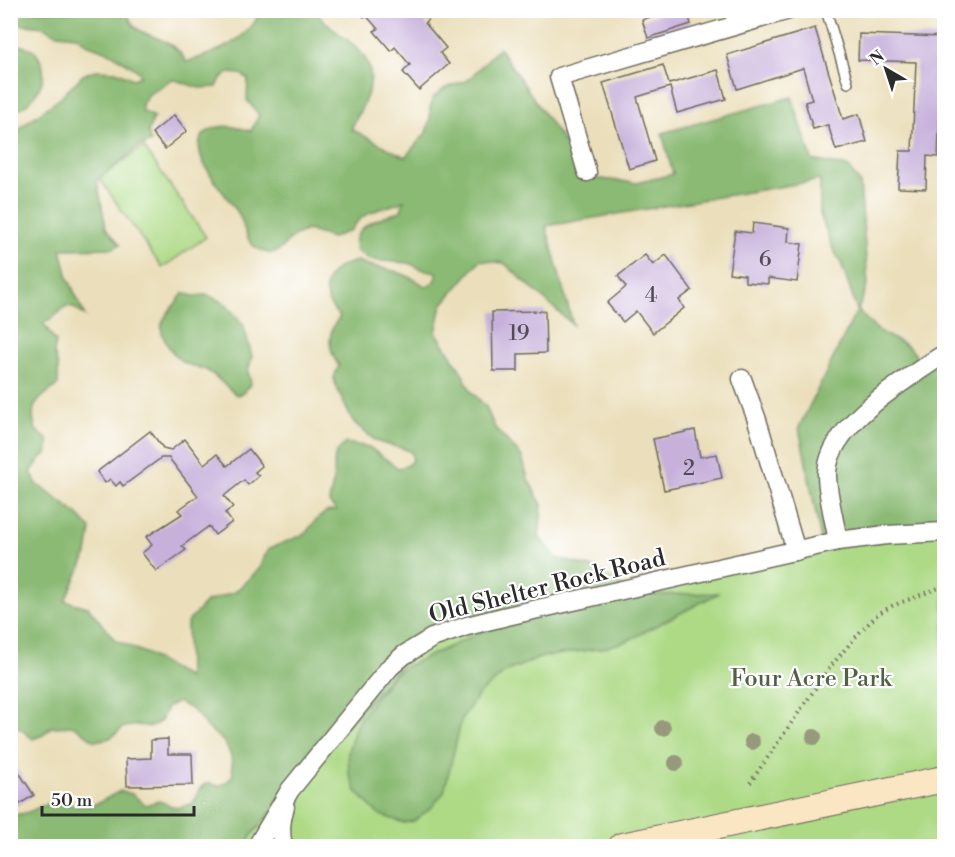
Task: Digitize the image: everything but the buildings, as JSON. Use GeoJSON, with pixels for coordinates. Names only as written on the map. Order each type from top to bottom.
{"type":"FeatureCollection","features":[{"type":"Feature","properties":{"kind":"main road"},"geometry":{"type":"LineString","coordinates":[[622,846],[945,779]]}},
{"type":"Feature","properties":{"kind":"street"},"geometry":{"type":"LineString","coordinates":[[587,172],[559,77],[731,19],[789,10]]}},
{"type":"Feature","properties":{"kind":"street"},"geometry":{"type":"LineString","coordinates":[[838,541],[827,474],[830,454],[853,422],[880,398],[945,354]]}},
{"type":"Feature","properties":{"kind":"street"},"geometry":{"type":"LineString","coordinates":[[742,379],[757,420],[796,551]]}},
{"type":"Feature","properties":{"kind":"street","name":"Old Shelter Rock Road"},"geometry":{"type":"LineString","coordinates":[[257,846],[290,790],[390,667],[404,655],[432,638],[507,616],[838,541],[887,535],[945,532]]}},
{"type":"Feature","properties":{"kind":"street"},"geometry":{"type":"LineString","coordinates":[[284,846],[280,835],[281,818],[290,790]]}},
{"type":"Feature","properties":{"kind":"lane"},"geometry":{"type":"LineString","coordinates":[[826,10],[848,83]]}},
{"type":"Feature","properties":{"kind":"path"},"geometry":{"type":"LineString","coordinates":[[750,783],[830,667],[860,632],[879,613],[945,586]]}},
{"type":"Feature","properties":{"kind":"green space"},"geometry":{"type":"Polygon","coordinates":[[[11,11],[127,11],[137,28],[171,45],[186,62],[208,55],[240,38],[255,21],[260,11],[316,11],[327,24],[361,52],[368,63],[370,84],[363,106],[351,129],[405,157],[426,133],[433,98],[444,89],[468,80],[499,48],[573,156],[584,177],[637,183],[673,174],[662,133],[792,97],[812,160],[848,167],[860,183],[868,284],[858,310],[875,328],[908,347],[916,356],[919,364],[944,354],[944,532],[822,545],[799,427],[857,310],[841,263],[833,249],[820,214],[820,180],[546,226],[573,325],[504,263],[480,260],[442,305],[436,332],[471,391],[486,407],[495,428],[522,457],[528,479],[542,505],[539,537],[557,558],[597,569],[627,589],[618,592],[651,595],[719,593],[627,641],[603,648],[542,657],[507,671],[479,694],[462,718],[444,792],[432,807],[414,821],[404,823],[378,814],[356,791],[349,773],[348,751],[357,722],[393,675],[405,667],[523,613],[419,645],[290,790],[245,846],[11,846],[11,814],[22,814],[47,804],[91,805],[121,791],[132,794],[145,805],[159,801],[177,808],[192,804],[201,788],[207,783],[220,786],[233,775],[231,756],[225,743],[193,710],[178,702],[167,707],[161,721],[151,727],[139,725],[124,727],[110,738],[95,741],[74,726],[51,727],[43,735],[33,739],[11,722],[10,148],[22,126],[59,99],[83,75],[95,70],[116,71],[133,79],[141,76],[138,71],[111,53],[86,44],[77,36],[57,34],[44,27],[11,21],[11,11]],[[229,73],[221,78],[217,87],[199,88],[172,79],[148,95],[142,104],[142,111],[154,117],[148,132],[151,142],[140,146],[97,180],[106,228],[120,244],[114,248],[61,249],[68,278],[85,316],[73,307],[66,306],[53,318],[43,323],[56,342],[54,352],[58,367],[58,385],[36,403],[33,414],[36,430],[48,440],[48,452],[31,472],[37,484],[77,514],[91,529],[87,554],[65,601],[88,607],[115,640],[147,654],[188,678],[187,623],[206,602],[235,592],[259,569],[268,549],[305,534],[326,512],[336,510],[329,503],[334,478],[334,459],[346,443],[369,447],[398,468],[407,466],[413,459],[411,452],[379,442],[355,423],[340,394],[334,379],[339,366],[330,341],[332,329],[340,317],[327,299],[326,290],[331,275],[346,264],[358,261],[392,270],[427,287],[436,280],[437,272],[421,269],[409,263],[370,260],[356,250],[355,241],[363,228],[401,211],[404,201],[367,214],[351,230],[332,238],[307,230],[296,235],[272,253],[252,244],[234,206],[216,183],[201,157],[199,145],[203,135],[215,128],[228,126],[251,131],[259,115],[247,100],[248,79],[241,74],[229,73]]]}},
{"type":"Feature","properties":{"kind":"green space"},"geometry":{"type":"Polygon","coordinates":[[[11,42],[34,50],[42,63],[43,75],[35,96],[24,106],[11,112],[11,42]]]}},
{"type":"Feature","properties":{"kind":"green space"},"geometry":{"type":"Polygon","coordinates":[[[144,147],[206,237],[162,268],[99,178],[144,147]]]}},
{"type":"Feature","properties":{"kind":"green space"},"geometry":{"type":"Polygon","coordinates":[[[183,293],[193,296],[207,295],[225,303],[243,324],[252,356],[248,371],[251,383],[243,393],[237,395],[208,371],[185,363],[168,346],[163,335],[162,324],[165,316],[183,293]]]}},
{"type":"Feature","properties":{"kind":"green space","name":"Four Acre Park"},"geometry":{"type":"Polygon","coordinates":[[[944,532],[944,846],[245,846],[290,790],[419,645],[838,541],[944,532]]]}}]}
